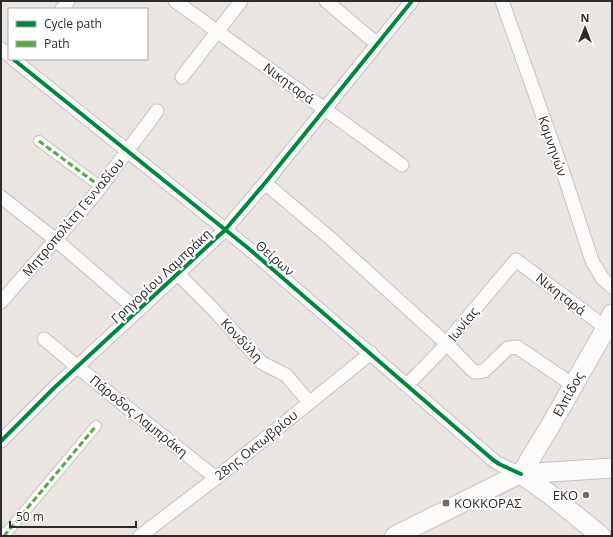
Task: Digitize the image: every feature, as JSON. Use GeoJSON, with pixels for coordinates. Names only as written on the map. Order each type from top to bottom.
{"type":"FeatureCollection","features":[{"type":"Feature","properties":{"kind":"main road","name":"Ελπίδος"},"geometry":{"type":"LineString","coordinates":[[521,474],[610,321]]}},
{"type":"Feature","properties":{"kind":"main road"},"geometry":{"type":"LineString","coordinates":[[395,536],[504,480],[521,474],[612,468]]}},
{"type":"Feature","properties":{"kind":"main road"},"geometry":{"type":"LineString","coordinates":[[521,474],[548,493],[601,536]]}},
{"type":"Feature","properties":{"kind":"street","name":"Νικηταρά"},"geometry":{"type":"LineString","coordinates":[[175,1],[402,165]]}},
{"type":"Feature","properties":{"kind":"street"},"geometry":{"type":"LineString","coordinates":[[182,77],[241,1]]}},
{"type":"Feature","properties":{"kind":"street"},"geometry":{"type":"LineString","coordinates":[[326,1],[377,44]]}},
{"type":"Feature","properties":{"kind":"street","name":"Γρηγορίου Λαμπράκη"},"geometry":{"type":"LineString","coordinates":[[1,441],[77,367],[225,230],[265,183],[412,1]]}},
{"type":"Feature","properties":{"kind":"street","name":"Κομνηνών"},"geometry":{"type":"LineString","coordinates":[[502,1],[565,178],[592,261],[601,277],[612,287]]}},
{"type":"Feature","properties":{"kind":"street","name":"Θείρων"},"geometry":{"type":"LineString","coordinates":[[19,61],[225,230],[371,353],[492,459],[499,464],[521,474]]}},
{"type":"Feature","properties":{"kind":"street","name":"Μητροπολίτη Γενναδίου"},"geometry":{"type":"LineString","coordinates":[[1,302],[101,187],[157,111]]}},
{"type":"Feature","properties":{"kind":"street"},"geometry":{"type":"LineString","coordinates":[[39,141],[101,187]]}},
{"type":"Feature","properties":{"kind":"street"},"geometry":{"type":"LineString","coordinates":[[265,183],[330,238],[447,344],[475,372],[484,371],[508,348],[517,346],[573,385]]}},
{"type":"Feature","properties":{"kind":"street"},"geometry":{"type":"LineString","coordinates":[[1,197],[56,240],[138,311]]}},
{"type":"Feature","properties":{"kind":"street","name":"Νικηταρά"},"geometry":{"type":"LineString","coordinates":[[516,260],[610,321]]}},
{"type":"Feature","properties":{"kind":"street","name":"Ιωνίας"},"geometry":{"type":"LineString","coordinates":[[406,385],[447,344],[452,336],[516,260]]}},
{"type":"Feature","properties":{"kind":"street","name":"Κονδύλη"},"geometry":{"type":"LineString","coordinates":[[178,274],[210,306],[261,362],[286,375],[309,402]]}},
{"type":"Feature","properties":{"kind":"street","name":"Πάροδος Λαμπράκη"},"geometry":{"type":"LineString","coordinates":[[44,339],[114,398],[216,478]]}},
{"type":"Feature","properties":{"kind":"street","name":"28ης Οκτωβρίου"},"geometry":{"type":"LineString","coordinates":[[140,536],[216,478],[371,353]]}},
{"type":"Feature","properties":{"kind":"street"},"geometry":{"type":"LineString","coordinates":[[1,534],[4,536],[96,426]]}},
{"type":"Feature","properties":{"kind":"marked path"},"geometry":{"type":"LineString","coordinates":[[39,141],[101,187]]}},
{"type":"Feature","properties":{"kind":"marked path"},"geometry":{"type":"LineString","coordinates":[[4,536],[96,426]]}},
{"type":"Feature","properties":{"kind":"cycle path"},"geometry":{"type":"LineString","coordinates":[[1,441],[54,388],[225,230],[265,183],[412,1]]}},
{"type":"Feature","properties":{"kind":"cycle path"},"geometry":{"type":"LineString","coordinates":[[14,60],[248,248],[492,459],[499,464],[521,474]]}},
{"type":"Feature","properties":{"kind":"place","name":"ΕΚΟ"},"geometry":{"type":"Point","coordinates":[586,495]}},
{"type":"Feature","properties":{"kind":"place","name":"ΚΟΚΚΟΡΑΣ"},"geometry":{"type":"Point","coordinates":[446,503]}}]}
